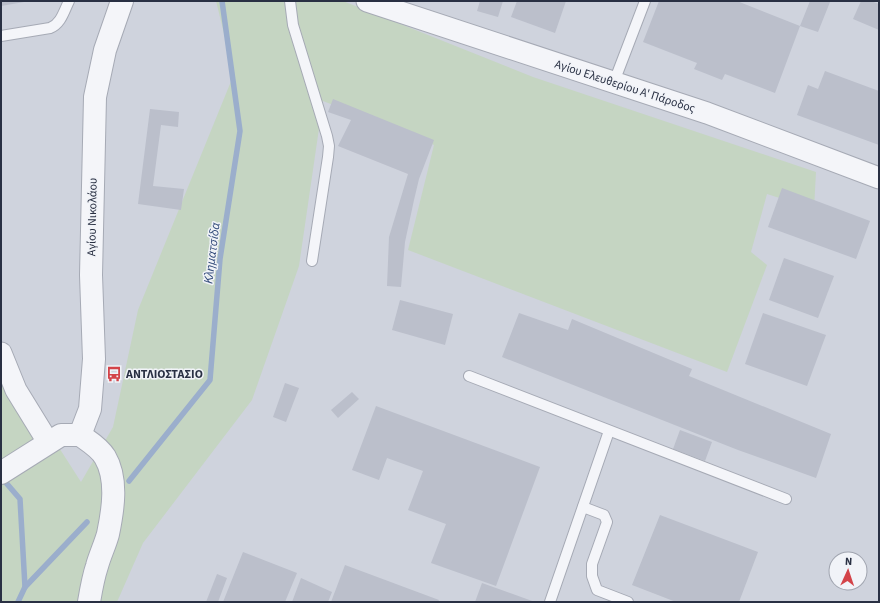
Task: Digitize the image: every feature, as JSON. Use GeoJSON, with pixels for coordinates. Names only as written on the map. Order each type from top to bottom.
{"type":"FeatureCollection","features":[{"type":"Feature","properties":{"kind":"street","name":"Αγίου Νικολάου"},"geometry":{"type":"LineString","coordinates":[[80,435],[90,409],[94,359],[91,275],[95,97],[105,50],[122,1]]}},
{"type":"Feature","properties":{"kind":"street","name":"Αγίου Ελευθερίου Α' Πάροδος"},"geometry":{"type":"LineString","coordinates":[[368,1],[707,113],[879,178]]}},
{"type":"Feature","properties":{"kind":"street"},"geometry":{"type":"LineString","coordinates":[[1,354],[16,390],[48,442]]}},
{"type":"Feature","properties":{"kind":"street"},"geometry":{"type":"LineString","coordinates":[[1,473],[48,442],[62,435],[80,435],[95,446],[105,457],[111,472],[113,509],[108,536],[97,566],[89,602]]}},
{"type":"Feature","properties":{"kind":"lane"},"geometry":{"type":"LineString","coordinates":[[1,36],[56,26],[69,1]]}},
{"type":"Feature","properties":{"kind":"lane"},"geometry":{"type":"LineString","coordinates":[[290,1],[293,25],[329,146],[312,261]]}},
{"type":"Feature","properties":{"kind":"lane"},"geometry":{"type":"LineString","coordinates":[[614,82],[645,1]]}},
{"type":"Feature","properties":{"kind":"lane"},"geometry":{"type":"LineString","coordinates":[[469,376],[786,499]]}},
{"type":"Feature","properties":{"kind":"lane"},"geometry":{"type":"LineString","coordinates":[[550,602],[609,431]]}},
{"type":"Feature","properties":{"kind":"lane"},"geometry":{"type":"LineString","coordinates":[[583,507],[604,515],[607,522],[592,564],[592,576],[598,590],[628,602]]}},
{"type":"Feature","properties":{"kind":"shaded area"},"geometry":{"type":"Polygon","coordinates":[[[1,1],[879,1],[879,602],[1,602],[1,1]]]}},
{"type":"Feature","properties":{"kind":"green space"},"geometry":{"type":"Polygon","coordinates":[[[216,1],[343,1],[533,77],[816,172],[814,209],[767,194],[751,252],[767,265],[727,372],[408,250],[434,145],[323,101],[299,266],[252,400],[143,543],[117,602],[1,602],[1,346],[15,379],[81,482],[113,427],[138,310],[234,74],[216,1]]]}},
{"type":"Feature","properties":{"kind":"building"},"geometry":{"type":"Polygon","coordinates":[[[1,1],[24,1],[24,2],[1,6],[1,1]]]}},
{"type":"Feature","properties":{"kind":"building"},"geometry":{"type":"Polygon","coordinates":[[[480,1],[503,1],[498,17],[477,11],[480,1]]]}},
{"type":"Feature","properties":{"kind":"building"},"geometry":{"type":"Polygon","coordinates":[[[517,1],[566,1],[555,33],[511,17],[517,1]]]}},
{"type":"Feature","properties":{"kind":"building"},"geometry":{"type":"Polygon","coordinates":[[[659,1],[737,1],[800,26],[775,93],[725,74],[722,80],[694,69],[697,63],[643,42],[659,1]]]}},
{"type":"Feature","properties":{"kind":"building"},"geometry":{"type":"Polygon","coordinates":[[[810,1],[830,2],[818,32],[800,26],[810,1]]]}},
{"type":"Feature","properties":{"kind":"building"},"geometry":{"type":"Polygon","coordinates":[[[861,1],[871,1],[879,4],[879,30],[853,19],[861,1]]]}},
{"type":"Feature","properties":{"kind":"building"},"geometry":{"type":"Polygon","coordinates":[[[825,71],[879,91],[879,145],[797,115],[808,85],[818,89],[825,71]]]}},
{"type":"Feature","properties":{"kind":"building"},"geometry":{"type":"Polygon","coordinates":[[[333,99],[434,140],[419,179],[414,200],[405,242],[401,287],[387,286],[389,237],[408,174],[338,146],[351,120],[328,112],[333,99]]]}},
{"type":"Feature","properties":{"kind":"building"},"geometry":{"type":"Polygon","coordinates":[[[150,109],[179,112],[178,127],[161,125],[153,186],[184,189],[181,210],[138,204],[150,109]]]}},
{"type":"Feature","properties":{"kind":"building"},"geometry":{"type":"Polygon","coordinates":[[[782,188],[870,221],[856,259],[768,227],[782,188]]]}},
{"type":"Feature","properties":{"kind":"building"},"geometry":{"type":"Polygon","coordinates":[[[784,258],[834,276],[818,318],[769,300],[784,258]]]}},
{"type":"Feature","properties":{"kind":"building"},"geometry":{"type":"Polygon","coordinates":[[[400,300],[453,314],[445,345],[392,330],[400,300]]]}},
{"type":"Feature","properties":{"kind":"building"},"geometry":{"type":"Polygon","coordinates":[[[519,313],[568,330],[572,319],[692,369],[689,376],[831,434],[816,478],[738,450],[502,357],[519,313]]]}},
{"type":"Feature","properties":{"kind":"building"},"geometry":{"type":"Polygon","coordinates":[[[763,313],[826,335],[807,386],[745,364],[763,313]]]}},
{"type":"Feature","properties":{"kind":"building"},"geometry":{"type":"Polygon","coordinates":[[[285,383],[299,388],[286,422],[273,417],[285,383]]]}},
{"type":"Feature","properties":{"kind":"building"},"geometry":{"type":"Polygon","coordinates":[[[352,392],[359,399],[338,418],[331,410],[352,392]]]}},
{"type":"Feature","properties":{"kind":"building"},"geometry":{"type":"Polygon","coordinates":[[[376,406],[540,467],[496,586],[431,563],[446,524],[408,510],[423,471],[387,458],[379,480],[352,470],[376,406]]]}},
{"type":"Feature","properties":{"kind":"building"},"geometry":{"type":"Polygon","coordinates":[[[680,430],[712,442],[705,461],[673,449],[680,430]]]}},
{"type":"Feature","properties":{"kind":"building"},"geometry":{"type":"Polygon","coordinates":[[[660,515],[758,552],[739,602],[676,602],[632,585],[660,515]]]}},
{"type":"Feature","properties":{"kind":"building"},"geometry":{"type":"Polygon","coordinates":[[[243,552],[297,573],[285,602],[223,602],[243,552]]]}},
{"type":"Feature","properties":{"kind":"building"},"geometry":{"type":"Polygon","coordinates":[[[345,565],[439,600],[438,602],[331,602],[345,565]]]}},
{"type":"Feature","properties":{"kind":"building"},"geometry":{"type":"Polygon","coordinates":[[[217,574],[227,578],[218,602],[206,602],[217,574]]]}},
{"type":"Feature","properties":{"kind":"building"},"geometry":{"type":"Polygon","coordinates":[[[301,578],[332,592],[328,602],[292,602],[301,578]]]}},
{"type":"Feature","properties":{"kind":"building"},"geometry":{"type":"Polygon","coordinates":[[[482,583],[535,602],[475,602],[482,583]]]}},
{"type":"Feature","properties":{"kind":"waterway","name":"Κληματσίδα"},"geometry":{"type":"LineString","coordinates":[[129,481],[210,380],[220,259],[240,131],[222,1]]}},
{"type":"Feature","properties":{"kind":"waterway","name":"Κληματσίδα"},"geometry":{"type":"LineString","coordinates":[[2,478],[20,499],[25,587],[18,602]]}},
{"type":"Feature","properties":{"kind":"waterway"},"geometry":{"type":"LineString","coordinates":[[25,587],[87,522]]}},
{"type":"Feature","properties":{"kind":"place","name":"ΑΝΤΛΙΟΣΤΑΣΙΟ"},"geometry":{"type":"Point","coordinates":[114,374]}}]}
